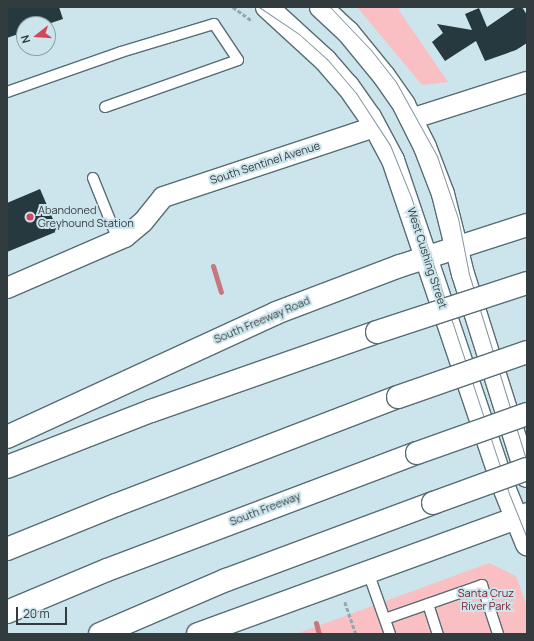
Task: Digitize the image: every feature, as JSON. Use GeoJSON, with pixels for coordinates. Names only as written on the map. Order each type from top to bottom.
{"type":"FeatureCollection","features":[{"type":"Feature","properties":{"kind":"main road","name":"West Cushing Street"},"geometry":{"type":"LineString","coordinates":[[267,7],[332,68],[356,97],[375,127],[397,169],[427,257],[522,516],[527,544]]}},
{"type":"Feature","properties":{"kind":"main road"},"geometry":{"type":"LineString","coordinates":[[321,7],[376,65],[411,119],[437,176],[457,247],[527,476]]}},
{"type":"Feature","properties":{"kind":"main road","name":"South Freeway Road"},"geometry":{"type":"LineString","coordinates":[[7,438],[248,325],[427,257],[527,225]]}},
{"type":"Feature","properties":{"kind":"main road"},"geometry":{"type":"LineString","coordinates":[[7,467],[151,411],[377,332],[527,283]]}},
{"type":"Feature","properties":{"kind":"main road"},"geometry":{"type":"LineString","coordinates":[[7,550],[130,499],[398,397],[527,352]]}},
{"type":"Feature","properties":{"kind":"main road","name":"South Freeway"},"geometry":{"type":"LineString","coordinates":[[7,612],[114,568],[417,453],[527,414]]}},
{"type":"Feature","properties":{"kind":"main road"},"geometry":{"type":"LineString","coordinates":[[100,634],[226,580],[527,469]]}},
{"type":"Feature","properties":{"kind":"main road"},"geometry":{"type":"LineString","coordinates":[[198,634],[522,516]]}},
{"type":"Feature","properties":{"kind":"street"},"geometry":{"type":"LineString","coordinates":[[411,119],[527,82]]}},
{"type":"Feature","properties":{"kind":"street","name":"South Sentinel Avenue"},"geometry":{"type":"LineString","coordinates":[[118,240],[143,222],[156,203],[163,196],[375,127]]}},
{"type":"Feature","properties":{"kind":"street"},"geometry":{"type":"LineString","coordinates":[[7,288],[118,240]]}},
{"type":"Feature","properties":{"kind":"lane"},"geometry":{"type":"LineString","coordinates":[[7,92],[121,52],[214,24],[238,60],[105,107]]}},
{"type":"Feature","properties":{"kind":"lane"},"geometry":{"type":"LineString","coordinates":[[92,178],[118,240]]}},
{"type":"Feature","properties":{"kind":"lane"},"geometry":{"type":"LineString","coordinates":[[368,572],[390,634]]}},
{"type":"Feature","properties":{"kind":"lane"},"geometry":{"type":"LineString","coordinates":[[385,619],[482,585],[498,634]]}},
{"type":"Feature","properties":{"kind":"lane"},"geometry":{"type":"LineString","coordinates":[[428,604],[438,634]]}},
{"type":"Feature","properties":{"kind":"path"},"geometry":{"type":"LineString","coordinates":[[345,602],[356,634]]}},
{"type":"Feature","properties":{"kind":"green space"},"geometry":{"type":"Polygon","coordinates":[[[357,7],[404,7],[398,9],[448,82],[422,85],[357,7]]]}},
{"type":"Feature","properties":{"kind":"green space","name":"Santa Cruz River Park"},"geometry":{"type":"Polygon","coordinates":[[[489,563],[516,576],[527,606],[527,634],[296,634],[489,563]]]}},
{"type":"Feature","properties":{"kind":"building"},"geometry":{"type":"Polygon","coordinates":[[[7,7],[59,7],[63,19],[56,21],[56,16],[16,16],[16,35],[7,38],[7,7]]]}},
{"type":"Feature","properties":{"kind":"building"},"geometry":{"type":"Polygon","coordinates":[[[516,7],[522,7],[527,15],[527,43],[516,50],[485,61],[476,41],[445,61],[432,42],[443,33],[437,24],[472,30],[465,14],[479,8],[487,27],[516,7]]]}},
{"type":"Feature","properties":{"kind":"building","name":"Abandoned Greyhound Station"},"geometry":{"type":"Polygon","coordinates":[[[40,189],[58,231],[7,252],[7,203],[40,189]]]}},
{"type":"Feature","properties":{"kind":"waterway"},"geometry":{"type":"LineString","coordinates":[[213,266],[221,292]]}},
{"type":"Feature","properties":{"kind":"waterway"},"geometry":{"type":"LineString","coordinates":[[316,623],[319,634]]}},
{"type":"Feature","properties":{"kind":"tram line"},"geometry":{"type":"LineString","coordinates":[[259,7],[299,34],[327,59],[356,93],[390,145],[411,197],[510,496],[527,538]]}},
{"type":"Feature","properties":{"kind":"tram line"},"geometry":{"type":"LineString","coordinates":[[330,7],[371,50],[396,82],[437,156],[458,218],[469,274],[527,463]]}},
{"type":"Feature","properties":{"kind":"place","name":"Abandoned Greyhound Station"},"geometry":{"type":"Point","coordinates":[30,217]}}]}
